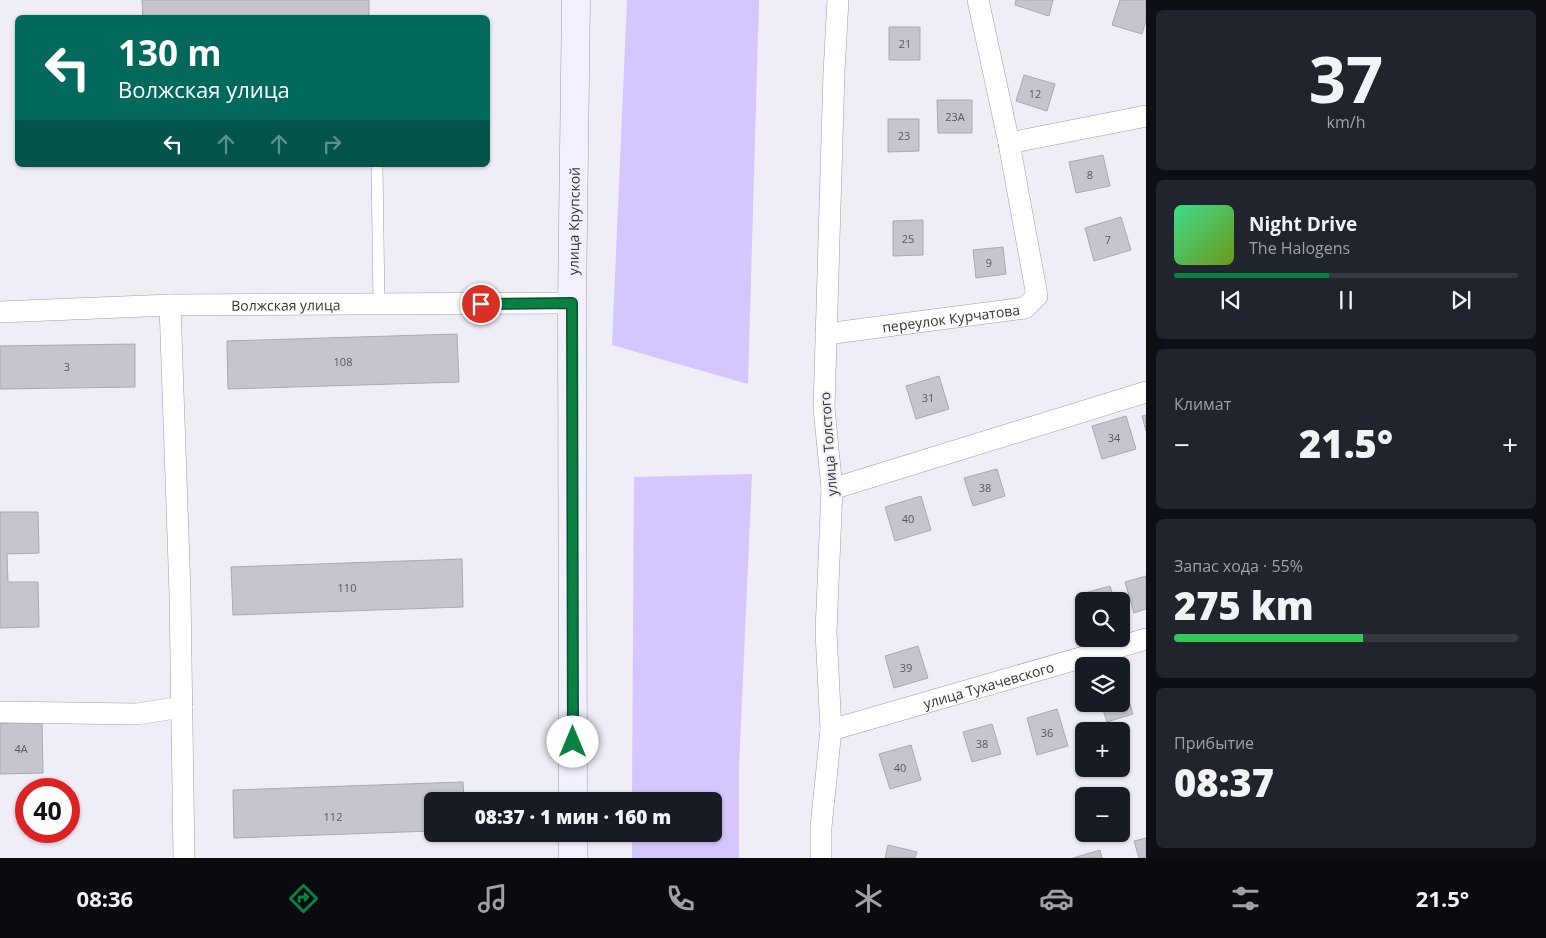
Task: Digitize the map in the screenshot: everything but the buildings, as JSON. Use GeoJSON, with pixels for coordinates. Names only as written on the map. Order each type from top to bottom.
{"type":"FeatureCollection","features":[{"type":"Feature","properties":{"kind":"street","name":"улица Крупской"},"geometry":{"type":"LineString","coordinates":[[573,792],[572,303],[576,0]]}},
{"type":"Feature","properties":{"kind":"street","name":"улица Толстого"},"geometry":{"type":"LineString","coordinates":[[821,858],[821,827],[831,730],[826,632],[832,489],[824,408],[834,72],[838,0]]}},
{"type":"Feature","properties":{"kind":"street","name":"переулок Курчатова"},"geometry":{"type":"LineString","coordinates":[[826,334],[1026,308],[1037,296],[1009,143],[978,0]]}},
{"type":"Feature","properties":{"kind":"street"},"geometry":{"type":"LineString","coordinates":[[1009,143],[1146,116]]}},
{"type":"Feature","properties":{"kind":"street","name":"Волжская улица"},"geometry":{"type":"LineString","coordinates":[[0,312],[170,305],[572,303]]}},
{"type":"Feature","properties":{"kind":"street"},"geometry":{"type":"LineString","coordinates":[[170,305],[180,584],[184,858]]}},
{"type":"Feature","properties":{"kind":"street"},"geometry":{"type":"LineString","coordinates":[[832,489],[1146,392]]}},
{"type":"Feature","properties":{"kind":"street","name":"улица Тухачевского"},"geometry":{"type":"LineString","coordinates":[[831,730],[1146,639]]}},
{"type":"Feature","properties":{"kind":"street"},"geometry":{"type":"LineString","coordinates":[[0,712],[137,714],[182,707]]}},
{"type":"Feature","properties":{"kind":"street"},"geometry":{"type":"LineString","coordinates":[[573,842],[573,858]]}},
{"type":"Feature","properties":{"kind":"lane"},"geometry":{"type":"LineString","coordinates":[[377,167],[379,304]]}},
{"type":"Feature","properties":{"kind":"shaded area"},"geometry":{"type":"Polygon","coordinates":[[[627,0],[759,0],[748,384],[612,345],[627,0]]]}},
{"type":"Feature","properties":{"kind":"shaded area"},"geometry":{"type":"Polygon","coordinates":[[[752,474],[739,767],[739,858],[632,858],[632,842],[722,842],[722,792],[632,792],[634,477],[752,474]]]}},
{"type":"Feature","properties":{"kind":"route"},"geometry":{"type":"LineString","coordinates":[[481,304],[572,303],[573,742]]}}]}
